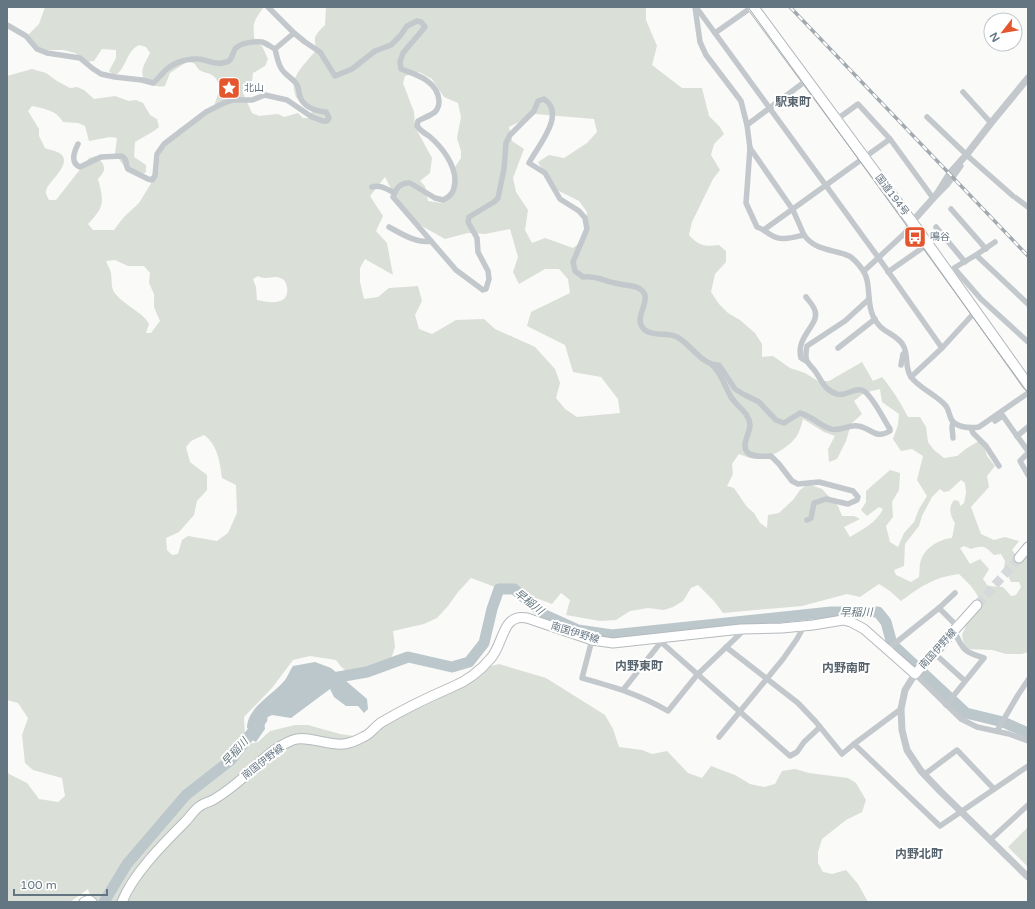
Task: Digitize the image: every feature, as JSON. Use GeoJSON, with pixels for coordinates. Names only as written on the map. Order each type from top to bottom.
{"type":"FeatureCollection","features":[{"type":"Feature","properties":{"kind":"highway","name":"国道194号"},"geometry":{"type":"LineString","coordinates":[[753,7],[808,80],[863,158],[912,222],[963,296],[1028,385]]}},
{"type":"Feature","properties":{"kind":"main road"},"geometry":{"type":"LineString","coordinates":[[1019,558],[1028,547]]}},
{"type":"Feature","properties":{"kind":"main road","name":"南国伊野線"},"geometry":{"type":"LineString","coordinates":[[122,902],[127,890],[159,848],[199,807],[213,800],[244,777],[258,763],[292,740],[299,738],[322,743],[338,744],[365,737],[380,723],[441,691],[463,682],[478,671],[491,658],[500,644],[505,628],[513,618],[521,616],[592,640],[613,643],[660,640],[741,628],[782,628],[843,620],[851,622],[864,629],[917,671],[976,605]]}},
{"type":"Feature","properties":{"kind":"main road"},"geometry":{"type":"LineString","coordinates":[[84,902],[89,900],[92,902]]}},
{"type":"Feature","properties":{"kind":"street"},"geometry":{"type":"LineString","coordinates":[[268,7],[294,33],[320,52],[335,76],[352,69],[375,51],[391,45],[407,26],[417,21],[421,22],[425,27],[403,53],[400,62],[401,69],[423,78],[432,84],[439,96],[439,105],[435,112],[418,121],[417,126],[442,150],[453,166],[456,176],[454,189],[450,196],[443,200],[435,198],[410,183],[405,182],[395,190],[393,197],[456,270],[482,290],[486,289],[489,279],[488,271],[478,252],[477,238],[468,222],[469,217],[498,198],[504,169],[506,143],[510,134],[534,111],[538,101],[544,99],[548,102],[552,114],[551,125],[529,163],[545,173],[560,199],[579,211],[585,218],[587,230],[573,262],[576,271],[583,278],[589,276],[615,284],[638,288],[643,291],[645,302],[640,320],[641,325],[645,330],[653,334],[669,334],[683,340],[722,376],[732,398],[742,408],[747,416],[750,427],[745,445],[746,450],[750,454],[771,456],[780,464],[792,482],[798,484],[819,482],[853,491],[858,497],[857,500],[848,504],[826,499],[814,503],[811,518],[807,520]]}},
{"type":"Feature","properties":{"kind":"street"},"geometry":{"type":"LineString","coordinates":[[695,7],[878,257],[942,348]]}},
{"type":"Feature","properties":{"kind":"street"},"geometry":{"type":"LineString","coordinates":[[695,7],[700,42],[706,55],[741,101],[747,125],[750,148],[746,203],[757,227],[765,229],[778,239],[787,239],[804,235]]}},
{"type":"Feature","properties":{"kind":"street"},"geometry":{"type":"LineString","coordinates":[[715,34],[753,7]]}},
{"type":"Feature","properties":{"kind":"street"},"geometry":{"type":"LineString","coordinates":[[7,25],[22,33],[37,49],[47,53],[80,58],[101,74],[154,83],[162,73],[182,60],[198,59],[215,64],[223,63],[230,60],[235,49],[239,45],[253,42],[262,42],[276,49]]}},
{"type":"Feature","properties":{"kind":"street"},"geometry":{"type":"LineString","coordinates":[[276,49],[294,33]]}},
{"type":"Feature","properties":{"kind":"street"},"geometry":{"type":"LineString","coordinates":[[78,144],[74,152],[74,162],[80,167],[101,158],[121,156],[126,161],[128,169],[152,180],[155,176],[157,154],[164,144],[206,112],[224,102],[233,100],[252,100],[266,95],[287,100],[312,117],[327,121],[329,118],[326,112],[311,108],[300,98],[298,85],[293,79],[282,71],[276,49]]}},
{"type":"Feature","properties":{"kind":"street"},"geometry":{"type":"LineString","coordinates":[[864,271],[905,233],[912,222],[953,177],[967,155],[991,123],[1028,78]]}},
{"type":"Feature","properties":{"kind":"street"},"geometry":{"type":"LineString","coordinates":[[747,125],[808,80]]}},
{"type":"Feature","properties":{"kind":"street"},"geometry":{"type":"LineString","coordinates":[[963,92],[991,123]]}},
{"type":"Feature","properties":{"kind":"street"},"geometry":{"type":"LineString","coordinates":[[836,120],[858,104],[890,139],[935,196]]}},
{"type":"Feature","properties":{"kind":"street"},"geometry":{"type":"LineString","coordinates":[[927,117],[971,159],[1028,207]]}},
{"type":"Feature","properties":{"kind":"street"},"geometry":{"type":"LineString","coordinates":[[765,229],[890,139]]}},
{"type":"Feature","properties":{"kind":"street"},"geometry":{"type":"LineString","coordinates":[[750,148],[793,210],[804,235],[809,242],[814,246],[851,257],[864,271],[868,283],[869,299],[874,319],[887,333],[898,338],[904,345],[907,369],[911,377],[945,406],[952,422],[953,438]]}},
{"type":"Feature","properties":{"kind":"street"},"geometry":{"type":"LineString","coordinates":[[372,187],[376,185],[380,186],[395,193]]}},
{"type":"Feature","properties":{"kind":"street"},"geometry":{"type":"LineString","coordinates":[[951,209],[986,249]]}},
{"type":"Feature","properties":{"kind":"street"},"geometry":{"type":"LineString","coordinates":[[389,227],[409,237],[431,241]]}},
{"type":"Feature","properties":{"kind":"street"},"geometry":{"type":"LineString","coordinates":[[936,227],[965,262]]}},
{"type":"Feature","properties":{"kind":"street"},"geometry":{"type":"LineString","coordinates":[[995,242],[954,268],[981,299],[1028,342]]}},
{"type":"Feature","properties":{"kind":"street"},"geometry":{"type":"LineString","coordinates":[[888,272],[928,244]]}},
{"type":"Feature","properties":{"kind":"street"},"geometry":{"type":"LineString","coordinates":[[976,255],[1028,304]]}},
{"type":"Feature","properties":{"kind":"street"},"geometry":{"type":"LineString","coordinates":[[963,296],[973,290]]}},
{"type":"Feature","properties":{"kind":"street"},"geometry":{"type":"LineString","coordinates":[[711,365],[719,365],[735,389],[759,402],[776,420],[784,423],[800,413],[807,415],[829,429],[835,430],[852,425],[866,428],[883,436],[890,431],[873,401],[864,391],[859,390],[840,395],[832,392],[823,385],[815,371],[806,361],[801,358],[799,340],[816,317],[816,311],[806,297]]}},
{"type":"Feature","properties":{"kind":"street"},"geometry":{"type":"LineString","coordinates":[[806,361],[807,346],[845,321],[869,299]]}},
{"type":"Feature","properties":{"kind":"street"},"geometry":{"type":"LineString","coordinates":[[911,377],[942,348],[975,312]]}},
{"type":"Feature","properties":{"kind":"street"},"geometry":{"type":"LineString","coordinates":[[838,348],[874,319]]}},
{"type":"Feature","properties":{"kind":"street"},"geometry":{"type":"LineString","coordinates":[[901,365],[904,345]]}},
{"type":"Feature","properties":{"kind":"street"},"geometry":{"type":"LineString","coordinates":[[952,422],[962,427],[980,428],[1028,393]]}},
{"type":"Feature","properties":{"kind":"street"},"geometry":{"type":"LineString","coordinates":[[984,425],[990,424],[1003,416],[1028,452],[1020,461],[1028,475]]}},
{"type":"Feature","properties":{"kind":"street"},"geometry":{"type":"LineString","coordinates":[[1017,436],[1028,427]]}},
{"type":"Feature","properties":{"kind":"street"},"geometry":{"type":"LineString","coordinates":[[971,428],[973,433],[986,446],[999,466]]}},
{"type":"Feature","properties":{"kind":"street"},"geometry":{"type":"LineString","coordinates":[[1021,463],[1028,458]]}},
{"type":"Feature","properties":{"kind":"street"},"geometry":{"type":"LineString","coordinates":[[888,649],[939,608],[955,593]]}},
{"type":"Feature","properties":{"kind":"street"},"geometry":{"type":"LineString","coordinates":[[939,608],[956,629],[959,642],[967,652],[984,658],[946,705]]}},
{"type":"Feature","properties":{"kind":"street"},"geometry":{"type":"LineString","coordinates":[[719,738],[766,678],[783,659],[804,626]]}},
{"type":"Feature","properties":{"kind":"street"},"geometry":{"type":"LineString","coordinates":[[592,640],[582,678],[648,699],[668,711],[697,675],[741,633],[741,628]]}},
{"type":"Feature","properties":{"kind":"street"},"geometry":{"type":"LineString","coordinates":[[623,690],[660,640],[697,675],[790,756],[797,752],[804,742],[820,727]]}},
{"type":"Feature","properties":{"kind":"street"},"geometry":{"type":"LineString","coordinates":[[726,648],[798,703],[842,754],[901,709]]}},
{"type":"Feature","properties":{"kind":"street"},"geometry":{"type":"LineString","coordinates":[[934,653],[965,682]]}},
{"type":"Feature","properties":{"kind":"street"},"geometry":{"type":"LineString","coordinates":[[1028,741],[1009,734],[977,727],[961,719],[946,705],[917,671],[905,690],[901,709],[902,730],[907,750],[925,774],[1028,877]]}},
{"type":"Feature","properties":{"kind":"street"},"geometry":{"type":"LineString","coordinates":[[997,731],[1028,680]]}},
{"type":"Feature","properties":{"kind":"street"},"geometry":{"type":"LineString","coordinates":[[854,744],[940,826],[1028,766]]}},
{"type":"Feature","properties":{"kind":"street"},"geometry":{"type":"LineString","coordinates":[[925,774],[957,750],[994,789]]}},
{"type":"Feature","properties":{"kind":"street"},"geometry":{"type":"LineString","coordinates":[[1021,771],[1028,774]]}},
{"type":"Feature","properties":{"kind":"street"},"geometry":{"type":"LineString","coordinates":[[990,840],[1028,805]]}},
{"type":"Feature","properties":{"kind":"shaded area"},"geometry":{"type":"Polygon","coordinates":[[[45,7],[264,7],[254,23],[254,31],[255,42],[262,46],[268,59],[265,66],[253,73],[252,81],[243,93],[252,113],[259,116],[278,114],[284,117],[298,113],[303,118],[310,118],[312,111],[296,97],[294,84],[299,70],[317,49],[315,39],[317,33],[325,25],[326,7],[646,7],[646,20],[657,46],[652,65],[682,88],[702,88],[709,116],[720,127],[724,134],[714,144],[711,155],[720,170],[713,179],[692,222],[689,235],[699,244],[706,246],[719,245],[726,251],[726,262],[715,274],[711,292],[719,304],[728,313],[740,320],[755,333],[762,344],[762,357],[773,356],[790,368],[805,373],[818,381],[829,381],[862,362],[873,381],[882,377],[896,396],[908,417],[920,417],[926,427],[928,442],[934,450],[944,458],[957,456],[979,441],[984,446],[987,456],[995,466],[987,476],[989,487],[971,507],[981,534],[994,540],[1005,537],[1019,541],[1012,550],[1021,562],[1028,556],[1028,652],[1022,654],[1006,654],[992,650],[965,649],[962,635],[967,623],[982,602],[971,586],[959,574],[950,575],[928,583],[901,601],[879,584],[860,597],[847,594],[802,606],[723,613],[714,601],[698,585],[691,588],[683,601],[673,607],[664,610],[648,608],[630,611],[616,620],[600,621],[566,615],[570,600],[561,593],[552,604],[533,597],[517,595],[471,578],[437,618],[424,624],[393,631],[395,647],[391,659],[379,663],[365,675],[348,672],[342,668],[336,660],[310,656],[293,660],[272,688],[244,717],[245,736],[249,744],[258,742],[270,731],[295,725],[308,725],[340,734],[354,736],[377,731],[390,722],[449,694],[470,682],[487,667],[499,664],[546,678],[605,715],[613,729],[619,747],[642,750],[652,754],[667,751],[688,773],[702,778],[711,766],[735,775],[750,784],[764,787],[775,784],[782,771],[795,769],[809,773],[848,778],[856,783],[866,800],[862,812],[846,820],[822,839],[818,852],[818,863],[823,872],[832,874],[846,870],[858,884],[868,902],[92,902],[88,889],[70,902],[7,902],[7,771],[9,774],[27,783],[39,799],[58,802],[65,796],[62,778],[33,770],[25,763],[22,735],[28,718],[18,703],[7,700],[7,76],[32,69],[46,73],[70,88],[77,87],[84,90],[94,99],[115,96],[129,101],[136,100],[143,103],[150,115],[157,119],[159,127],[135,142],[134,157],[146,165],[146,172],[140,176],[127,171],[115,153],[117,138],[110,137],[89,141],[85,126],[78,123],[63,122],[54,112],[46,109],[32,106],[28,111],[39,129],[39,136],[45,148],[57,152],[64,160],[61,170],[46,189],[46,194],[49,200],[56,200],[89,158],[96,156],[102,162],[104,170],[98,179],[102,203],[98,213],[88,224],[93,230],[114,230],[123,218],[139,203],[158,172],[160,151],[179,129],[212,111],[219,86],[215,77],[201,71],[195,64],[188,61],[170,73],[165,86],[156,86],[148,83],[143,77],[142,73],[150,53],[146,47],[139,45],[134,48],[121,69],[114,76],[109,71],[116,58],[116,50],[102,49],[94,61],[87,62],[75,53],[63,50],[41,50],[28,43],[28,35],[39,24],[45,7]],[[419,72],[405,76],[403,83],[414,112],[415,127],[432,158],[430,173],[420,181],[425,186],[428,201],[442,203],[448,198],[451,191],[453,170],[461,158],[461,151],[457,138],[461,117],[458,103],[444,97],[432,79],[419,72]],[[535,114],[509,127],[512,141],[524,149],[513,178],[516,192],[528,210],[525,230],[532,243],[545,238],[573,248],[584,240],[587,212],[579,201],[553,188],[538,162],[549,155],[564,158],[587,143],[597,132],[594,119],[535,114]],[[385,177],[370,196],[383,216],[376,231],[387,243],[393,275],[365,259],[360,268],[360,282],[364,299],[378,297],[389,288],[418,286],[422,301],[415,315],[419,329],[432,334],[456,320],[484,319],[495,329],[535,347],[555,369],[560,383],[556,398],[565,409],[577,417],[620,413],[618,399],[601,377],[573,372],[565,345],[527,326],[531,312],[570,293],[568,279],[559,269],[545,269],[519,284],[513,272],[518,257],[510,229],[485,234],[468,233],[445,239],[411,220],[399,204],[385,177]],[[115,260],[106,261],[111,273],[114,292],[122,301],[143,316],[149,324],[146,333],[151,333],[160,321],[154,307],[154,294],[149,283],[150,273],[144,266],[128,266],[115,260]],[[258,276],[253,279],[256,287],[257,300],[262,301],[278,302],[285,297],[287,293],[287,287],[283,279],[276,277],[264,278],[258,276]],[[880,389],[864,393],[854,401],[862,414],[851,424],[846,441],[837,459],[829,462],[828,449],[835,436],[824,432],[803,419],[798,434],[784,449],[771,455],[757,458],[750,458],[739,454],[732,464],[733,474],[727,486],[734,488],[760,523],[767,528],[768,515],[779,513],[793,500],[800,490],[808,484],[822,489],[838,506],[842,516],[854,516],[860,519],[844,527],[850,537],[869,525],[877,518],[883,509],[879,507],[867,516],[861,510],[866,502],[866,491],[890,470],[900,473],[899,490],[892,502],[893,517],[886,526],[890,542],[898,547],[904,533],[914,522],[919,509],[927,496],[917,480],[923,456],[912,449],[901,451],[893,439],[898,425],[899,414],[882,402],[880,389]],[[204,435],[191,441],[186,447],[190,462],[207,475],[207,490],[197,501],[194,515],[179,532],[166,538],[167,550],[172,555],[178,554],[182,540],[188,536],[217,541],[228,533],[237,513],[236,485],[222,478],[218,455],[209,439],[204,435]],[[961,480],[949,491],[944,492],[940,489],[932,497],[922,516],[919,526],[905,544],[904,566],[894,570],[896,575],[911,582],[919,577],[920,562],[929,548],[942,540],[952,538],[955,523],[950,509],[954,500],[959,501],[960,506],[964,503],[966,493],[965,483],[961,480]],[[964,546],[960,548],[970,564],[980,559],[989,569],[983,579],[988,586],[1003,587],[1011,596],[1016,595],[1021,587],[1019,582],[1011,582],[1004,568],[1005,561],[1001,554],[994,555],[984,547],[971,549],[964,546]]]}},
{"type":"Feature","properties":{"kind":"shaded area"},"geometry":{"type":"Polygon","coordinates":[[[315,662],[331,668],[367,699],[368,709],[364,713],[358,706],[346,706],[334,697],[330,689],[291,718],[272,715],[264,719],[265,729],[256,742],[250,739],[253,730],[247,728],[248,721],[256,708],[280,686],[293,666],[315,662]]]}},
{"type":"Feature","properties":{"kind":"shaded area"},"geometry":{"type":"Polygon","coordinates":[[[1028,827],[1028,867],[1008,847],[1028,827]]]}},
{"type":"Feature","properties":{"kind":"waterway","name":"早稲川"},"geometry":{"type":"LineString","coordinates":[[327,679],[367,672],[408,657],[452,667],[469,662],[484,643],[492,609],[499,589],[514,589],[545,615],[578,630],[612,635],[831,612],[878,612],[886,622],[892,644],[966,713],[1003,722],[1028,733]]}},
{"type":"Feature","properties":{"kind":"waterway","name":"早稲川"},"geometry":{"type":"LineString","coordinates":[[104,902],[127,864],[186,795],[231,760],[262,719]]}},
{"type":"Feature","properties":{"kind":"tunnel"},"geometry":{"type":"LineString","coordinates":[[977,605],[1019,558]]}},
{"type":"Feature","properties":{"kind":"tram line"},"geometry":{"type":"LineString","coordinates":[[748,7],[1028,393]]}},
{"type":"Feature","properties":{"kind":"railway"},"geometry":{"type":"LineString","coordinates":[[790,7],[1028,256]]}},
{"type":"Feature","properties":{"kind":"place","name":"北山"},"geometry":{"type":"Point","coordinates":[229,88]}},
{"type":"Feature","properties":{"kind":"place","name":"鳴谷"},"geometry":{"type":"Point","coordinates":[915,237]}},
{"type":"Feature","properties":{"kind":"district","name":"駅東町"},"geometry":{"type":"Point","coordinates":[793,102]}},
{"type":"Feature","properties":{"kind":"district","name":"内野東町"},"geometry":{"type":"Point","coordinates":[639,666]}},
{"type":"Feature","properties":{"kind":"district","name":"内野南町"},"geometry":{"type":"Point","coordinates":[846,668]}},
{"type":"Feature","properties":{"kind":"district","name":"内野北町"},"geometry":{"type":"Point","coordinates":[919,854]}}]}
